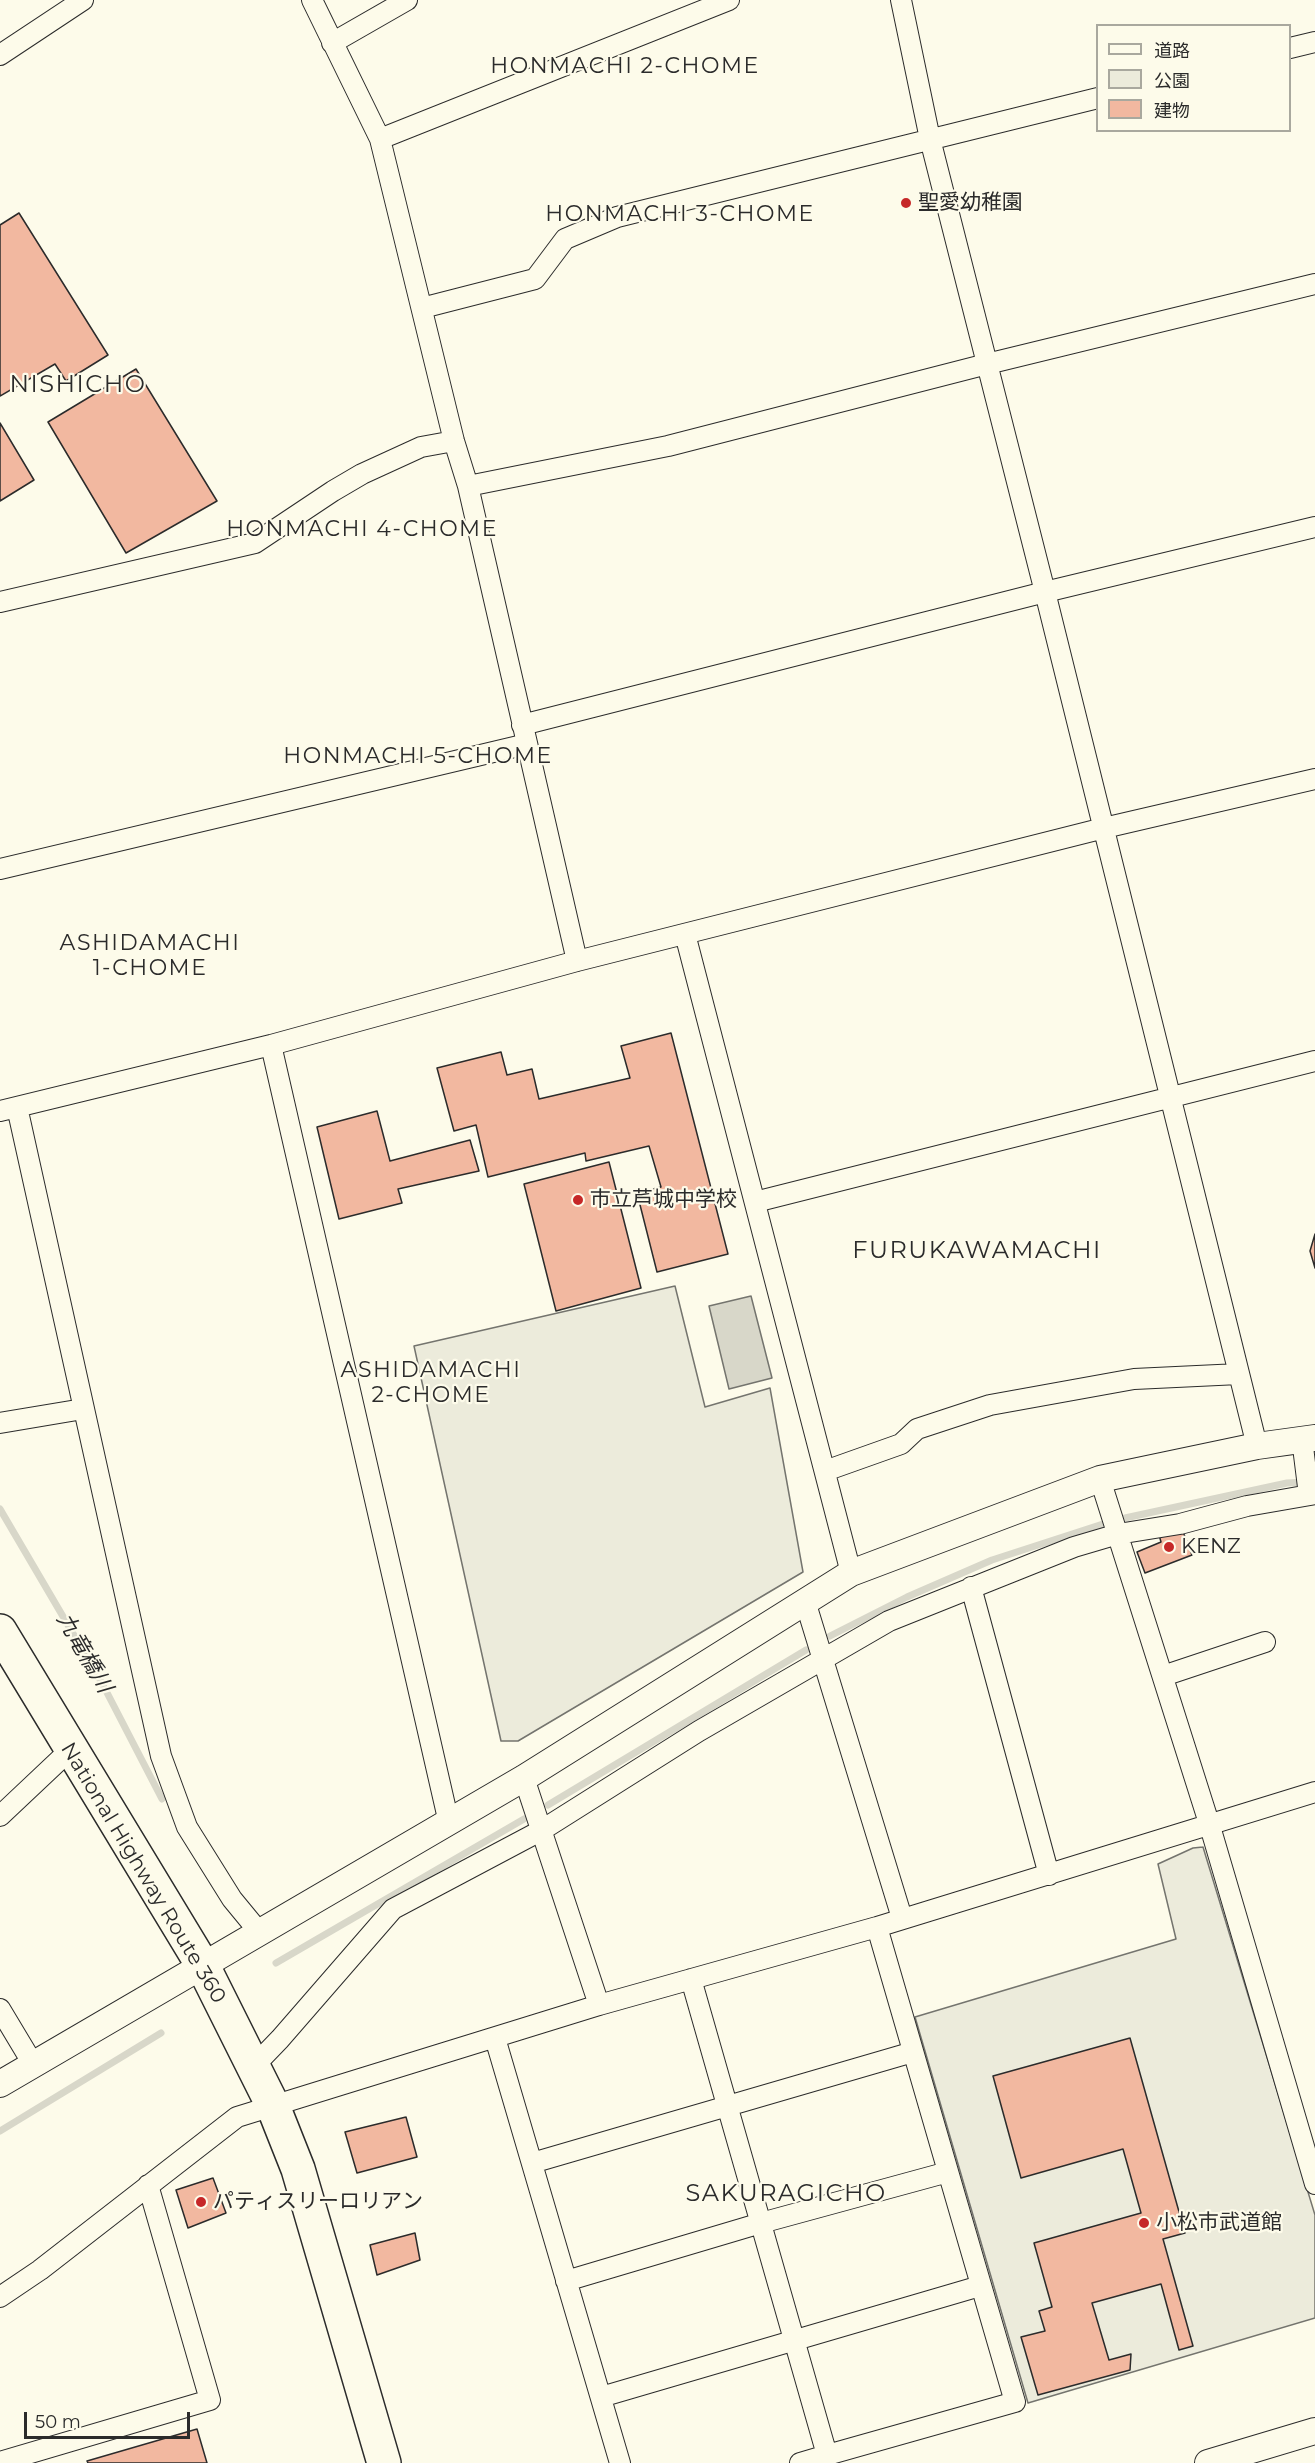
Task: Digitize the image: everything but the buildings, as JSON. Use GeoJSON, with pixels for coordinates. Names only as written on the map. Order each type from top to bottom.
{"type":"FeatureCollection","features":[{"type":"Feature","properties":{"kind":"highway","name":"National Highway Route 360"},"geometry":{"type":"LineString","coordinates":[[0,1631],[70,1750],[203,1966],[273,2106],[298,2169],[384,2463]]}},
{"type":"Feature","properties":{"kind":"street"},"geometry":{"type":"LineString","coordinates":[[0,55],[82,0]]}},
{"type":"Feature","properties":{"kind":"street"},"geometry":{"type":"LineString","coordinates":[[312,0],[380,139],[454,441],[468,486],[577,961]]}},
{"type":"Feature","properties":{"kind":"street"},"geometry":{"type":"LineString","coordinates":[[332,44],[407,0]]}},
{"type":"Feature","properties":{"kind":"street"},"geometry":{"type":"LineString","coordinates":[[380,139],[705,4],[729,0]]}},
{"type":"Feature","properties":{"kind":"street"},"geometry":{"type":"LineString","coordinates":[[901,0],[930,139],[1257,1446]]}},
{"type":"Feature","properties":{"kind":"street"},"geometry":{"type":"LineString","coordinates":[[1291,48],[1315,42]]}},
{"type":"Feature","properties":{"kind":"street"},"geometry":{"type":"LineString","coordinates":[[422,308],[535,279],[565,239],[617,217],[1096,98]]}},
{"type":"Feature","properties":{"kind":"street"},"geometry":{"type":"LineString","coordinates":[[468,486],[668,446],[987,364],[1315,284]]}},
{"type":"Feature","properties":{"kind":"street"},"geometry":{"type":"LineString","coordinates":[[0,602],[255,543],[362,474],[421,447],[454,441]]}},
{"type":"Feature","properties":{"kind":"street"},"geometry":{"type":"LineString","coordinates":[[0,869],[524,735],[1045,592],[1315,527]]}},
{"type":"Feature","properties":{"kind":"street"},"geometry":{"type":"LineString","coordinates":[[260,1933],[232,1899],[187,1827],[161,1756],[83,1409],[9,1109],[271,1045],[577,961],[1104,828],[1315,779]]}},
{"type":"Feature","properties":{"kind":"street"},"geometry":{"type":"LineString","coordinates":[[685,934],[851,1573]]}},
{"type":"Feature","properties":{"kind":"street"},"geometry":{"type":"LineString","coordinates":[[271,1045],[449,1823]]}},
{"type":"Feature","properties":{"kind":"street"},"geometry":{"type":"LineString","coordinates":[[756,1202],[1315,1061]]}},
{"type":"Feature","properties":{"kind":"street"},"geometry":{"type":"LineString","coordinates":[[825,1471],[901,1444],[917,1429],[990,1405],[1134,1379],[1239,1374]]}},
{"type":"Feature","properties":{"kind":"street"},"geometry":{"type":"LineString","coordinates":[[0,1423],[83,1409]]}},
{"type":"Feature","properties":{"kind":"street"},"geometry":{"type":"LineString","coordinates":[[0,2084],[524,1778],[851,1573],[1100,1479],[1257,1446],[1308,1438],[1305,1467],[1311,1494],[1247,1506],[1180,1524],[1118,1534],[1074,1547],[889,1621],[699,1731],[542,1830],[393,1909],[253,2067]]}},
{"type":"Feature","properties":{"kind":"street"},"geometry":{"type":"LineString","coordinates":[[1100,1479],[1209,1823],[1315,2184]]}},
{"type":"Feature","properties":{"kind":"street"},"geometry":{"type":"LineString","coordinates":[[971,1587],[1049,1875]]}},
{"type":"Feature","properties":{"kind":"street"},"geometry":{"type":"LineString","coordinates":[[805,1601],[902,1918]]}},
{"type":"Feature","properties":{"kind":"street"},"geometry":{"type":"LineString","coordinates":[[1163,1676],[1265,1642]]}},
{"type":"Feature","properties":{"kind":"street"},"geometry":{"type":"LineString","coordinates":[[0,1816],[70,1750]]}},
{"type":"Feature","properties":{"kind":"street"},"geometry":{"type":"LineString","coordinates":[[524,1778],[599,2005]]}},
{"type":"Feature","properties":{"kind":"street"},"geometry":{"type":"LineString","coordinates":[[0,2296],[40,2270],[237,2117],[599,2005],[877,1927],[1315,1792]]}},
{"type":"Feature","properties":{"kind":"street"},"geometry":{"type":"LineString","coordinates":[[800,2463],[1015,2402],[877,1927]]}},
{"type":"Feature","properties":{"kind":"street"},"geometry":{"type":"LineString","coordinates":[[691,1979],[827,2455]]}},
{"type":"Feature","properties":{"kind":"street"},"geometry":{"type":"LineString","coordinates":[[0,2009],[33,2064]]}},
{"type":"Feature","properties":{"kind":"street"},"geometry":{"type":"LineString","coordinates":[[495,2038],[620,2463]]}},
{"type":"Feature","properties":{"kind":"street"},"geometry":{"type":"LineString","coordinates":[[532,2163],[913,2052]]}},
{"type":"Feature","properties":{"kind":"street"},"geometry":{"type":"LineString","coordinates":[[566,2281],[761,2223],[948,2172]]}},
{"type":"Feature","properties":{"kind":"street"},"geometry":{"type":"LineString","coordinates":[[0,2462],[210,2400],[148,2185]]}},
{"type":"Feature","properties":{"kind":"street"},"geometry":{"type":"LineString","coordinates":[[601,2397],[980,2286]]}},
{"type":"Feature","properties":{"kind":"street"},"geometry":{"type":"LineString","coordinates":[[1208,2463],[1315,2431]]}},
{"type":"Feature","properties":{"kind":"green space"},"geometry":{"type":"Polygon","coordinates":[[[675,1286],[705,1407],[770,1388],[803,1572],[518,1741],[501,1741],[414,1346],[675,1286]]]}},
{"type":"Feature","properties":{"kind":"green space"},"geometry":{"type":"Polygon","coordinates":[[[1203,1847],[1315,2215],[1315,2318],[1028,2403],[915,2017],[1176,1939],[1158,1864],[1193,1848],[1203,1847]]]}},
{"type":"Feature","properties":{"kind":"shaded area"},"geometry":{"type":"Polygon","coordinates":[[[751,1296],[772,1378],[729,1389],[709,1306],[751,1296]]]}},
{"type":"Feature","properties":{"kind":"waterway"},"geometry":{"type":"LineString","coordinates":[[1125,1518],[1287,1483],[1306,1482]]}},
{"type":"Feature","properties":{"kind":"waterway","name":"九竜橋川"},"geometry":{"type":"LineString","coordinates":[[0,1509],[102,1683],[162,1799]]}},
{"type":"Feature","properties":{"kind":"waterway"},"geometry":{"type":"LineString","coordinates":[[830,1636],[907,1597],[992,1560],[1106,1523]]}},
{"type":"Feature","properties":{"kind":"waterway"},"geometry":{"type":"LineString","coordinates":[[548,1805],[806,1650]]}},
{"type":"Feature","properties":{"kind":"waterway"},"geometry":{"type":"LineString","coordinates":[[276,1963],[524,1819]]}},
{"type":"Feature","properties":{"kind":"waterway"},"geometry":{"type":"LineString","coordinates":[[0,2131],[161,2033]]}},
{"type":"Feature","properties":{"kind":"place","name":"聖愛幼稚園"},"geometry":{"type":"Point","coordinates":[906,203]}},
{"type":"Feature","properties":{"kind":"place","name":"市立芦城中学校"},"geometry":{"type":"Point","coordinates":[578,1200]}},
{"type":"Feature","properties":{"kind":"place","name":"KENZ"},"geometry":{"type":"Point","coordinates":[1169,1547]}},
{"type":"Feature","properties":{"kind":"place","name":"パティスリーロリアン"},"geometry":{"type":"Point","coordinates":[201,2202]}},
{"type":"Feature","properties":{"kind":"place","name":"小松市武道館"},"geometry":{"type":"Point","coordinates":[1144,2223]}},
{"type":"Feature","properties":{"kind":"district","name":"HONMACHI 2-CHOME"},"geometry":{"type":"Point","coordinates":[625,67]}},
{"type":"Feature","properties":{"kind":"district","name":"HONMACHI 3-CHOME"},"geometry":{"type":"Point","coordinates":[680,215]}},
{"type":"Feature","properties":{"kind":"district","name":"NISHICHO"},"geometry":{"type":"Point","coordinates":[78,385]}},
{"type":"Feature","properties":{"kind":"district","name":"HONMACHI 4-CHOME"},"geometry":{"type":"Point","coordinates":[362,530]}},
{"type":"Feature","properties":{"kind":"district","name":"HONMACHI 5-CHOME"},"geometry":{"type":"Point","coordinates":[418,757]}},
{"type":"Feature","properties":{"kind":"district","name":"ASHIDAMACHI 1-CHOME"},"geometry":{"type":"Point","coordinates":[150,956]}},
{"type":"Feature","properties":{"kind":"district","name":"FURUKAWAMACHI"},"geometry":{"type":"Point","coordinates":[977,1251]}},
{"type":"Feature","properties":{"kind":"district","name":"ASHIDAMACHI 2-CHOME"},"geometry":{"type":"Point","coordinates":[431,1384]}},
{"type":"Feature","properties":{"kind":"district","name":"SAKURAGICHO"},"geometry":{"type":"Point","coordinates":[786,2194]}}]}
